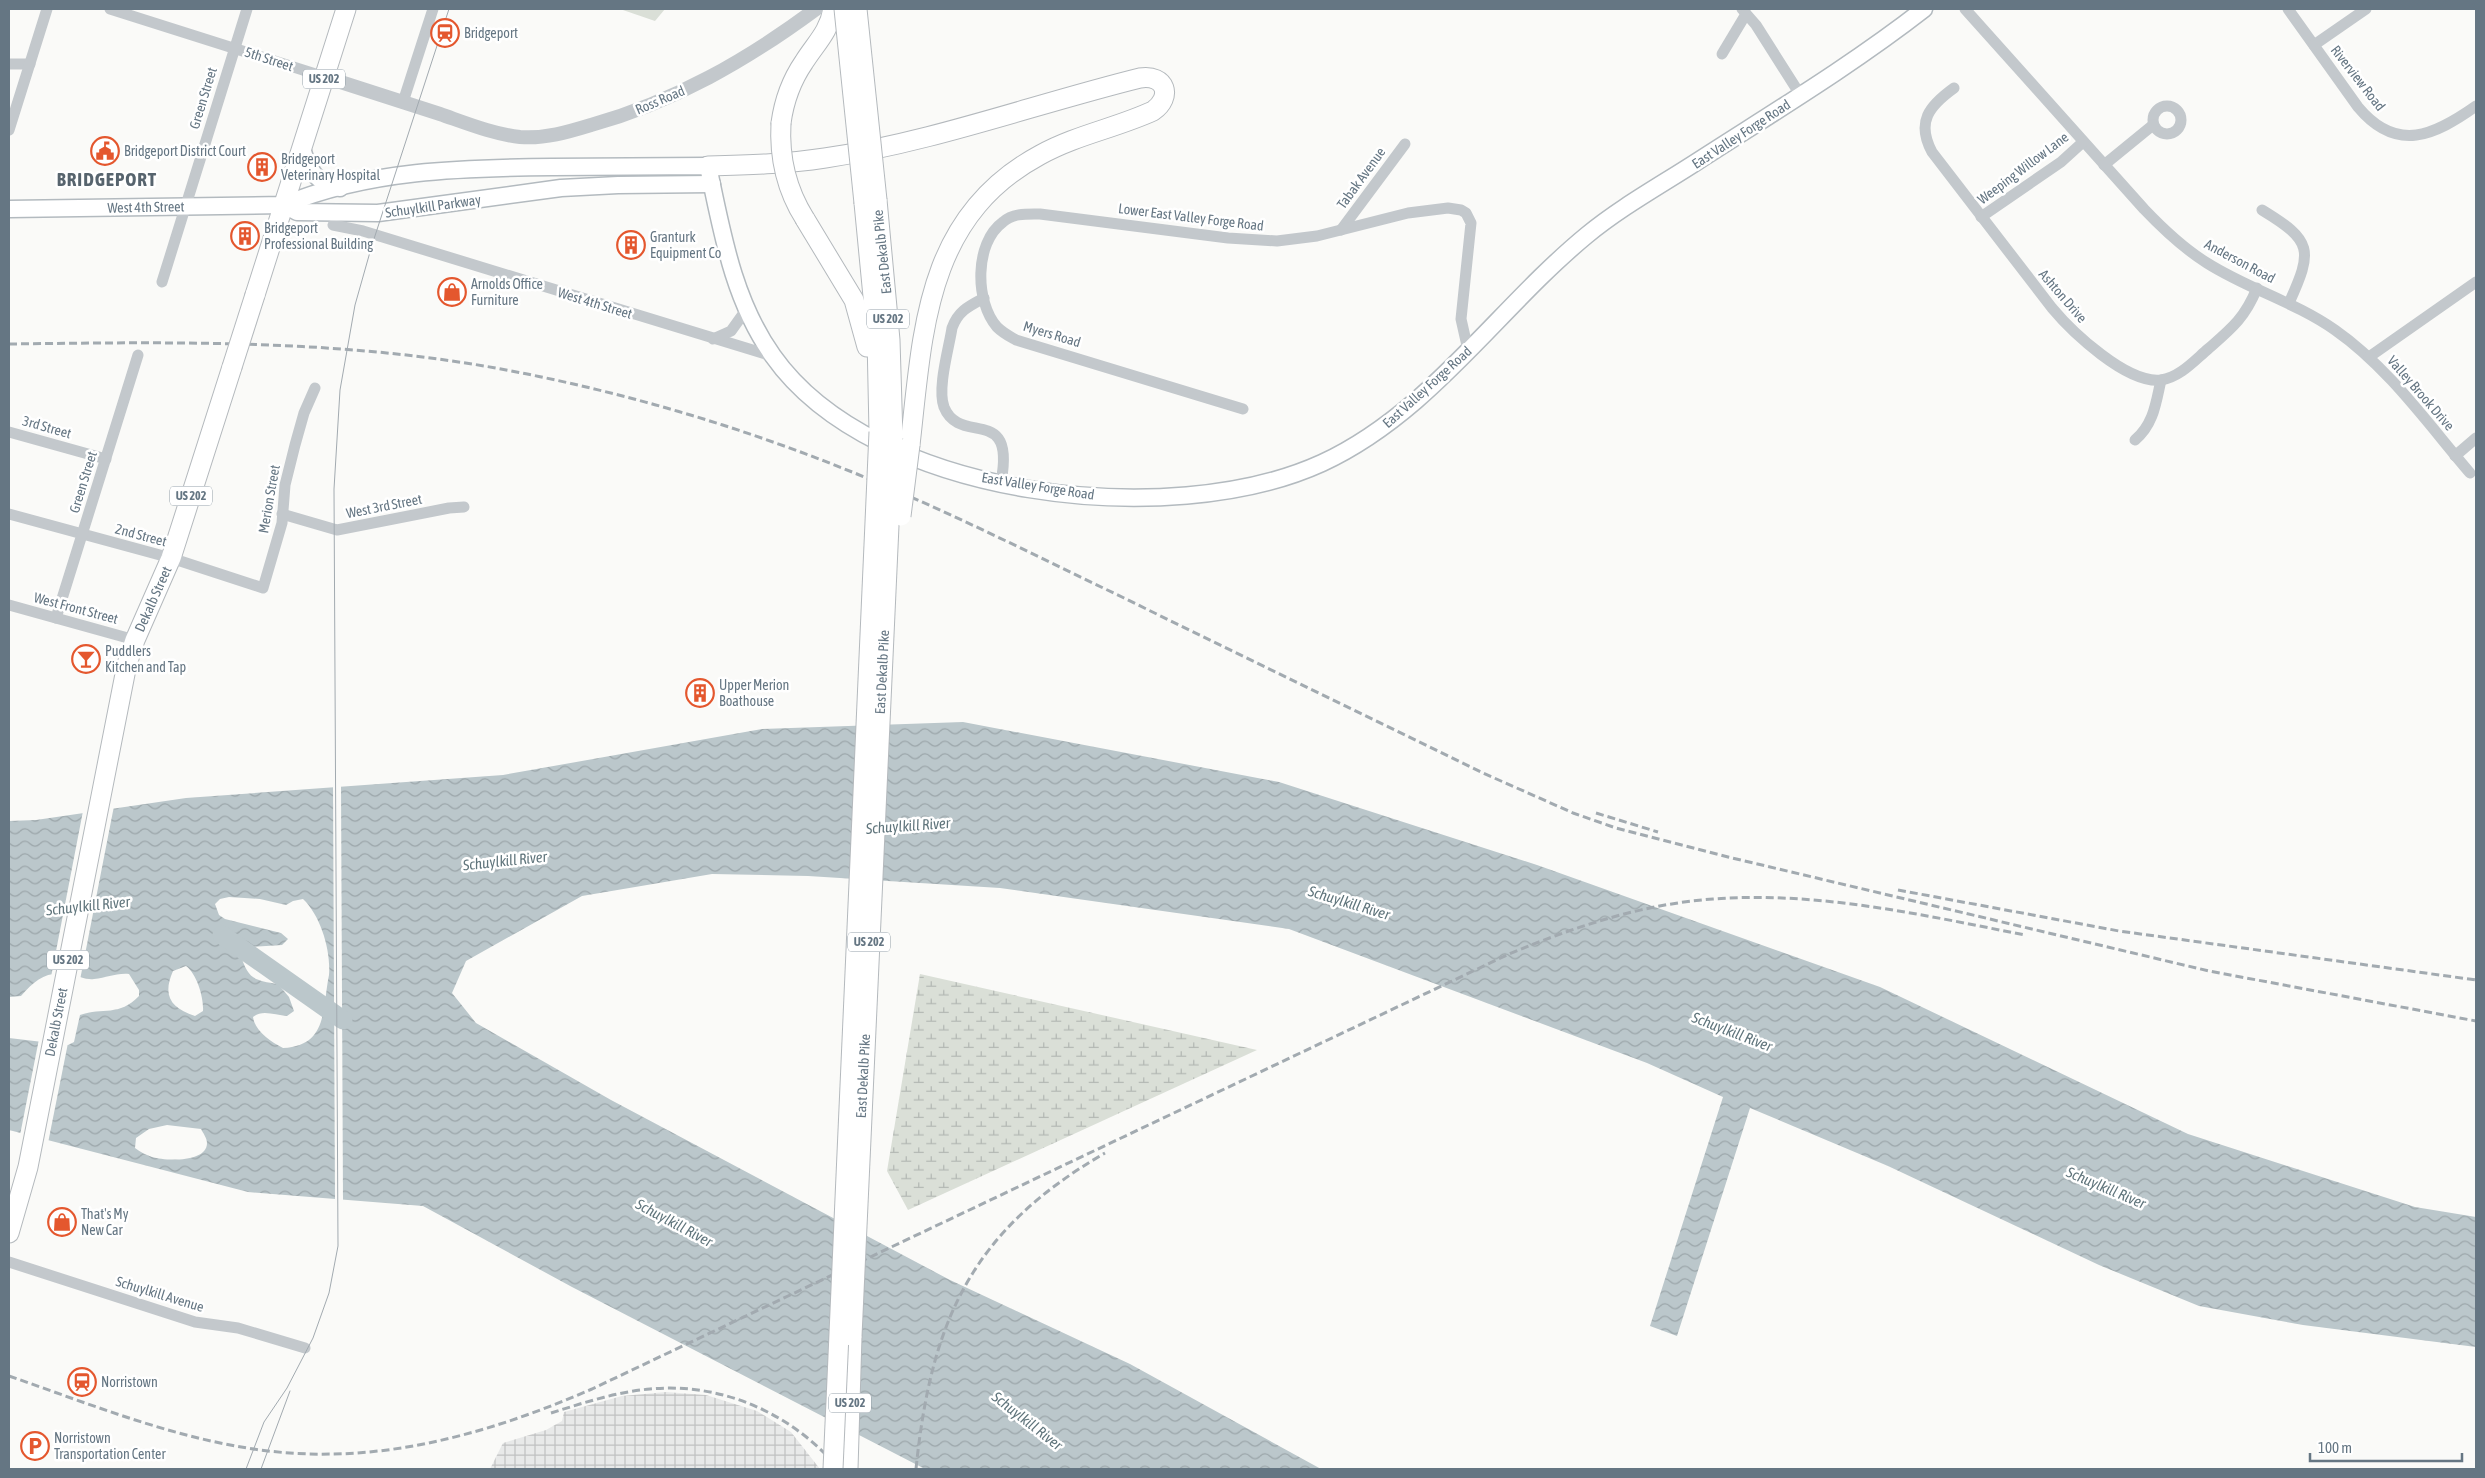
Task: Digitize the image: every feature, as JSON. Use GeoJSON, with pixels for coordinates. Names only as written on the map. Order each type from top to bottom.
{"type":"FeatureCollection","features":[{"type":"Feature","properties":{"kind":"highway","name":"Dekalb Street"},"geometry":{"type":"LineString","coordinates":[[9,1232],[24,1183],[123,679],[135,640],[171,558],[346,9]]}},
{"type":"Feature","properties":{"kind":"highway"},"geometry":{"type":"LineString","coordinates":[[833,9],[831,21],[824,37],[803,62],[791,86],[781,123],[780,152],[786,180],[805,219],[848,288],[859,313],[868,351],[878,366]]}},
{"type":"Feature","properties":{"kind":"highway","name":"East Dekalb Pike"},"geometry":{"type":"LineString","coordinates":[[844,9],[890,340],[899,533],[888,548],[845,1333]]}},
{"type":"Feature","properties":{"kind":"highway","name":"East Dekalb Pike"},"geometry":{"type":"LineString","coordinates":[[845,1333],[894,438],[878,366],[870,202],[857,9]]}},
{"type":"Feature","properties":{"kind":"highway"},"geometry":{"type":"LineString","coordinates":[[708,166],[796,162],[847,155],[922,138],[1140,78],[1151,77],[1160,81],[1164,97],[1158,108],[1146,114],[1076,138],[1026,163],[994,188],[958,232],[938,272],[929,301],[921,351],[894,438]]}},
{"type":"Feature","properties":{"kind":"highway"},"geometry":{"type":"LineString","coordinates":[[833,1469],[845,1333]]}},
{"type":"Feature","properties":{"kind":"highway","name":"US 202"},"geometry":{"type":"LineString","coordinates":[[845,1333],[848,1469]]}},
{"type":"Feature","properties":{"kind":"main road","name":"East Valley Forge Road"},"geometry":{"type":"LineString","coordinates":[[708,166],[729,260],[746,310],[772,356],[810,398],[855,431],[911,457],[1001,482],[1092,496],[1152,498],[1223,492],[1275,480],[1320,463],[1368,437],[1411,405],[1570,250],[1631,204],[1800,96],[1870,49],[1924,9]]}},
{"type":"Feature","properties":{"kind":"main road"},"geometry":{"type":"LineString","coordinates":[[302,148],[307,165],[314,175],[325,183],[340,188]]}},
{"type":"Feature","properties":{"kind":"main road"},"geometry":{"type":"LineString","coordinates":[[284,205],[301,198],[404,174],[459,168],[708,166]]}},
{"type":"Feature","properties":{"kind":"main road","name":"Schuylkill Parkway"},"geometry":{"type":"LineString","coordinates":[[284,205],[297,212],[378,213],[561,188],[712,184]]}},
{"type":"Feature","properties":{"kind":"main road","name":"West 4th Street"},"geometry":{"type":"LineString","coordinates":[[9,210],[284,205]]}},
{"type":"Feature","properties":{"kind":"street"},"geometry":{"type":"LineString","coordinates":[[9,130],[47,9]]}},
{"type":"Feature","properties":{"kind":"street","name":"5th Street"},"geometry":{"type":"LineString","coordinates":[[110,9],[486,130]]}},
{"type":"Feature","properties":{"kind":"street","name":"Green Street"},"geometry":{"type":"LineString","coordinates":[[162,282],[247,9]]}},
{"type":"Feature","properties":{"kind":"street"},"geometry":{"type":"LineString","coordinates":[[403,102],[433,9]]}},
{"type":"Feature","properties":{"kind":"street","name":"Ross Road"},"geometry":{"type":"LineString","coordinates":[[486,130],[521,137],[550,136],[644,108],[708,79],[738,62],[816,9]]}},
{"type":"Feature","properties":{"kind":"street","name":"Anderson Road"},"geometry":{"type":"LineString","coordinates":[[1965,9],[2159,225],[2190,252],[2216,268],[2289,303],[2328,325],[2369,357]]}},
{"type":"Feature","properties":{"kind":"street","name":"Riverview Road"},"geometry":{"type":"LineString","coordinates":[[2288,9],[2364,114],[2376,124],[2392,132],[2415,136],[2432,133],[2448,126],[2476,106]]}},
{"type":"Feature","properties":{"kind":"street"},"geometry":{"type":"LineString","coordinates":[[2314,45],[2366,9]]}},
{"type":"Feature","properties":{"kind":"street"},"geometry":{"type":"LineString","coordinates":[[1722,54],[1744,12],[1756,25],[1800,96]]}},
{"type":"Feature","properties":{"kind":"street"},"geometry":{"type":"LineString","coordinates":[[9,64],[30,64]]}},
{"type":"Feature","properties":{"kind":"street","name":"Ashton Drive"},"geometry":{"type":"LineString","coordinates":[[1954,88],[1933,106],[1926,117],[1926,141],[1932,152],[2052,308],[2078,336],[2124,369],[2150,379],[2161,380]]}},
{"type":"Feature","properties":{"kind":"street"},"geometry":{"type":"LineString","coordinates":[[2104,165],[2153,125]]}},
{"type":"Feature","properties":{"kind":"street","name":"Weeping Willow Lane"},"geometry":{"type":"LineString","coordinates":[[1981,217],[2061,162],[2083,142]]}},
{"type":"Feature","properties":{"kind":"street","name":"Tabak Avenue"},"geometry":{"type":"LineString","coordinates":[[1341,230],[1405,144]]}},
{"type":"Feature","properties":{"kind":"street","name":"Lower East Valley Forge Road"},"geometry":{"type":"LineString","coordinates":[[984,298],[980,265],[985,248],[1002,222],[1024,214],[1253,241],[1298,240],[1424,211],[1455,208],[1466,214],[1472,230],[1461,319],[1468,350]]}},
{"type":"Feature","properties":{"kind":"street"},"geometry":{"type":"LineString","coordinates":[[2262,210],[2294,230],[2305,250],[2302,274],[2289,303]]}},
{"type":"Feature","properties":{"kind":"street","name":"West 4th Street"},"geometry":{"type":"LineString","coordinates":[[333,225],[363,231],[772,356]]}},
{"type":"Feature","properties":{"kind":"street"},"geometry":{"type":"LineString","coordinates":[[2369,357],[2476,282]]}},
{"type":"Feature","properties":{"kind":"street"},"geometry":{"type":"LineString","coordinates":[[2135,440],[2143,434],[2152,417],[2161,380],[2175,376],[2187,368],[2238,324],[2252,302],[2257,288]]}},
{"type":"Feature","properties":{"kind":"street"},"geometry":{"type":"LineString","coordinates":[[984,298],[966,307],[956,318],[952,328],[942,398],[950,417],[990,432],[999,439],[1005,458],[1001,482]]}},
{"type":"Feature","properties":{"kind":"street","name":"Myers Road"},"geometry":{"type":"LineString","coordinates":[[984,298],[996,326],[1004,334],[1016,340],[1243,409]]}},
{"type":"Feature","properties":{"kind":"street"},"geometry":{"type":"LineString","coordinates":[[714,339],[731,331],[746,310]]}},
{"type":"Feature","properties":{"kind":"street","name":"Green Street"},"geometry":{"type":"LineString","coordinates":[[56,618],[138,355]]}},
{"type":"Feature","properties":{"kind":"street","name":"Valley Brook Drive"},"geometry":{"type":"LineString","coordinates":[[2369,357],[2470,473]]}},
{"type":"Feature","properties":{"kind":"street","name":"Merion Street"},"geometry":{"type":"LineString","coordinates":[[263,588],[282,523],[284,485],[304,413],[315,388]]}},
{"type":"Feature","properties":{"kind":"street","name":"3rd Street"},"geometry":{"type":"LineString","coordinates":[[9,432],[106,459]]}},
{"type":"Feature","properties":{"kind":"street"},"geometry":{"type":"LineString","coordinates":[[2455,456],[2476,438]]}},
{"type":"Feature","properties":{"kind":"street","name":"West 3rd Street"},"geometry":{"type":"LineString","coordinates":[[282,514],[337,530],[449,508],[464,508]]}},
{"type":"Feature","properties":{"kind":"street","name":"2nd Street"},"geometry":{"type":"LineString","coordinates":[[9,514],[171,558],[263,588]]}},
{"type":"Feature","properties":{"kind":"street","name":"West Front Street"},"geometry":{"type":"LineString","coordinates":[[9,605],[135,640]]}},
{"type":"Feature","properties":{"kind":"street","name":"Schuylkill Avenue"},"geometry":{"type":"LineString","coordinates":[[9,1262],[195,1322],[238,1328],[305,1348]]}},
{"type":"Feature","properties":{"kind":"shaded area"},"geometry":{"type":"Polygon","coordinates":[[[666,1392],[706,1395],[757,1411],[791,1432],[820,1469],[490,1469],[503,1443],[546,1430],[562,1421],[564,1412],[622,1396],[666,1392]]]}},
{"type":"Feature","properties":{"kind":"green space"},"geometry":{"type":"Polygon","coordinates":[[[620,9],[665,9],[655,21],[620,9]]]}},
{"type":"Feature","properties":{"kind":"green space"},"geometry":{"type":"Polygon","coordinates":[[[920,974],[1257,1050],[908,1210],[887,1171],[920,974]]]}},
{"type":"Feature","properties":{"kind":"water"},"geometry":{"type":"Polygon","coordinates":[[[963,722],[1279,782],[1537,865],[1880,987],[2188,1134],[2415,1207],[2476,1217],[2476,1347],[2303,1325],[2199,1306],[2099,1265],[1888,1166],[1750,1108],[1677,1336],[1650,1326],[1723,1097],[1647,1063],[1289,929],[1000,888],[808,876],[712,874],[582,896],[466,961],[452,993],[476,1023],[611,1100],[950,1280],[1130,1364],[1321,1469],[925,1469],[572,1287],[423,1206],[248,1192],[9,1130],[9,1038],[68,1045],[74,1042],[80,1015],[125,1007],[139,996],[139,990],[129,974],[87,979],[58,974],[38,980],[21,996],[9,997],[9,821],[36,820],[186,798],[503,775],[762,729],[963,722]],[[229,897],[220,899],[215,904],[219,915],[225,919],[281,933],[288,939],[282,945],[252,947],[240,953],[249,973],[257,979],[278,984],[289,997],[294,1011],[287,1016],[260,1013],[253,1017],[254,1022],[268,1039],[283,1048],[298,1046],[308,1041],[320,1024],[329,975],[328,955],[320,924],[303,899],[286,905],[260,899],[229,897]],[[186,966],[173,971],[168,987],[171,1000],[180,1009],[195,1016],[203,1011],[201,993],[196,980],[186,966]],[[167,1125],[149,1129],[136,1138],[135,1148],[150,1156],[175,1160],[193,1157],[205,1150],[207,1141],[201,1129],[167,1125]]]}},
{"type":"Feature","properties":{"kind":"pier"},"geometry":{"type":"Polygon","coordinates":[[[333,784],[341,784],[343,1202],[335,1201],[333,784]]]}},
{"type":"Feature","properties":{"kind":"pier"},"geometry":{"type":"Polygon","coordinates":[[[114,806],[80,980],[68,977],[51,977],[83,811],[114,806]]]}},
{"type":"Feature","properties":{"kind":"pier"},"geometry":{"type":"Polygon","coordinates":[[[39,1039],[68,1043],[48,1143],[20,1135],[39,1039]]]}},
{"type":"Feature","properties":{"kind":"waterway","name":"Schuylkill River"},"geometry":{"type":"LineString","coordinates":[[222,935],[343,1020]]}},
{"type":"Feature","properties":{"kind":"tram line"},"geometry":{"type":"LineString","coordinates":[[246,1469],[264,1422],[287,1388],[313,1338],[329,1293],[338,1246],[334,489],[340,390],[355,305],[372,245],[449,9]]}},
{"type":"Feature","properties":{"kind":"tram line"},"geometry":{"type":"LineString","coordinates":[[261,1469],[290,1391]]}},
{"type":"Feature","properties":{"kind":"railway"},"geometry":{"type":"LineString","coordinates":[[9,344],[256,344],[379,352],[501,369],[627,397],[751,434],[832,464],[943,511],[1483,773],[1573,813],[1616,828],[1728,857],[2209,971],[2476,1021]]}},
{"type":"Feature","properties":{"kind":"railway"},"geometry":{"type":"LineString","coordinates":[[1596,813],[1658,832]]}},
{"type":"Feature","properties":{"kind":"railway"},"geometry":{"type":"LineString","coordinates":[[1898,890],[2119,931],[2476,980]]}},
{"type":"Feature","properties":{"kind":"railway"},"geometry":{"type":"LineString","coordinates":[[9,1376],[157,1427],[247,1448],[292,1453],[337,1454],[381,1451],[424,1444],[508,1421],[592,1389],[1509,954],[1583,926],[1634,911],[1660,906],[1713,899],[1752,897],[1791,898],[1870,906],[2025,935]]}},
{"type":"Feature","properties":{"kind":"railway"},"geometry":{"type":"LineString","coordinates":[[916,1469],[923,1416],[933,1368],[947,1324],[966,1284],[991,1248],[1021,1214],[1059,1183],[1105,1153]]}},
{"type":"Feature","properties":{"kind":"railway"},"geometry":{"type":"LineString","coordinates":[[551,1413],[600,1398],[637,1390],[677,1388],[703,1391],[729,1397],[754,1406],[778,1418],[800,1432],[821,1449],[839,1469]]}},
{"type":"Feature","properties":{"kind":"place","name":"Bridgeport"},"geometry":{"type":"Point","coordinates":[445,33]}},
{"type":"Feature","properties":{"kind":"place","name":"Bridgeport District Court"},"geometry":{"type":"Point","coordinates":[105,151]}},
{"type":"Feature","properties":{"kind":"place","name":"Bridgeport Veterinary Hospital"},"geometry":{"type":"Point","coordinates":[262,167]}},
{"type":"Feature","properties":{"kind":"place","name":"Bridgeport Professional Building"},"geometry":{"type":"Point","coordinates":[245,236]}},
{"type":"Feature","properties":{"kind":"place","name":"Granturk Equipment Co"},"geometry":{"type":"Point","coordinates":[631,245]}},
{"type":"Feature","properties":{"kind":"place","name":"Arnolds Office Furniture"},"geometry":{"type":"Point","coordinates":[452,292]}},
{"type":"Feature","properties":{"kind":"place","name":"Puddlers Kitchen and Tap"},"geometry":{"type":"Point","coordinates":[86,659]}},
{"type":"Feature","properties":{"kind":"place","name":"Upper Merion Boathouse"},"geometry":{"type":"Point","coordinates":[700,693]}},
{"type":"Feature","properties":{"kind":"place","name":"That's My New Car"},"geometry":{"type":"Point","coordinates":[62,1222]}},
{"type":"Feature","properties":{"kind":"place","name":"Norristown"},"geometry":{"type":"Point","coordinates":[82,1382]}},
{"type":"Feature","properties":{"kind":"place","name":"Norristown Transportation Center"},"geometry":{"type":"Point","coordinates":[35,1446]}},
{"type":"Feature","properties":{"kind":"district","name":"BRIDGEPORT"},"geometry":{"type":"Point","coordinates":[107,179]}}]}
